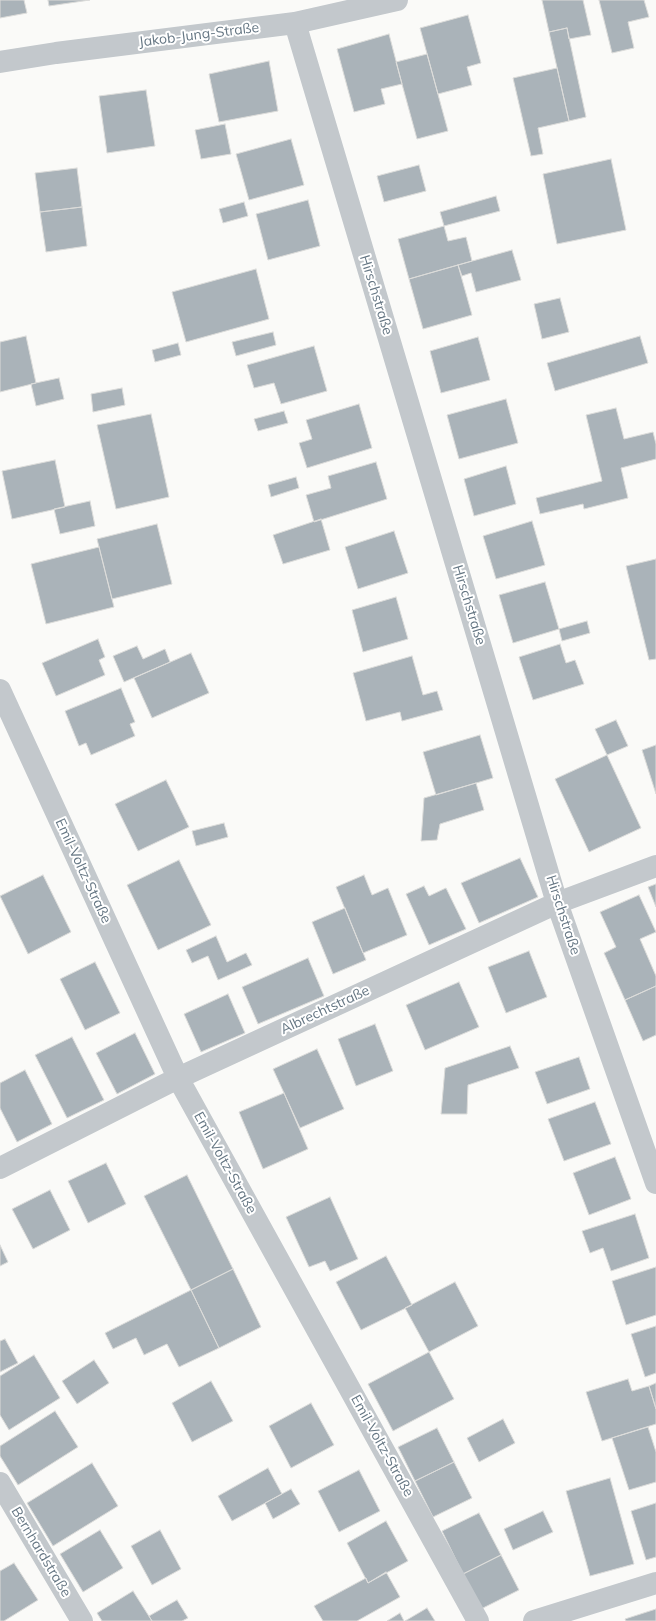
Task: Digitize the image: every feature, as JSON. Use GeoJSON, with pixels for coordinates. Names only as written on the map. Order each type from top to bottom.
{"type":"FeatureCollection","features":[{"type":"Feature","properties":{"kind":"street","name":"Jakob-Jung-Straße"},"geometry":{"type":"LineString","coordinates":[[0,62],[56,53],[295,23],[396,0]]}},
{"type":"Feature","properties":{"kind":"street","name":"Hirschstraße"},"geometry":{"type":"LineString","coordinates":[[295,23],[557,903],[656,1183]]}},
{"type":"Feature","properties":{"kind":"street","name":"Emil-Voltz-Straße"},"geometry":{"type":"LineString","coordinates":[[0,690],[178,1078],[478,1621]]}},
{"type":"Feature","properties":{"kind":"street","name":"Albrechtstraße"},"geometry":{"type":"LineString","coordinates":[[0,1168],[178,1078],[557,903],[656,866]]}},
{"type":"Feature","properties":{"kind":"street","name":"Bernhardstraße"},"geometry":{"type":"LineString","coordinates":[[0,1483],[82,1621]]}},
{"type":"Feature","properties":{"kind":"street"},"geometry":{"type":"LineString","coordinates":[[534,1621],[656,1583]]}},
{"type":"Feature","properties":{"kind":"building"},"geometry":{"type":"Polygon","coordinates":[[[0,0],[24,0],[27,13],[0,18],[0,0]]]}},
{"type":"Feature","properties":{"kind":"building"},"geometry":{"type":"Polygon","coordinates":[[[48,0],[90,0],[49,6],[48,0]]]}},
{"type":"Feature","properties":{"kind":"building"},"geometry":{"type":"Polygon","coordinates":[[[542,0],[583,0],[591,35],[569,39],[567,28],[549,32],[542,0]]]}},
{"type":"Feature","properties":{"kind":"building"},"geometry":{"type":"Polygon","coordinates":[[[599,0],[644,0],[649,17],[628,22],[634,48],[612,53],[599,0]]]}},
{"type":"Feature","properties":{"kind":"building"},"geometry":{"type":"Polygon","coordinates":[[[468,15],[481,63],[467,67],[472,85],[438,94],[420,28],[468,15]]]}},
{"type":"Feature","properties":{"kind":"building"},"geometry":{"type":"Polygon","coordinates":[[[567,28],[586,117],[569,121],[549,32],[567,28]]]}},
{"type":"Feature","properties":{"kind":"building"},"geometry":{"type":"Polygon","coordinates":[[[389,34],[402,84],[381,89],[385,104],[354,112],[337,49],[389,34]]]}},
{"type":"Feature","properties":{"kind":"building"},"geometry":{"type":"Polygon","coordinates":[[[427,54],[448,131],[417,139],[396,62],[427,54]]]}},
{"type":"Feature","properties":{"kind":"building"},"geometry":{"type":"Polygon","coordinates":[[[269,61],[278,111],[219,122],[209,74],[269,61]]]}},
{"type":"Feature","properties":{"kind":"building"},"geometry":{"type":"Polygon","coordinates":[[[557,68],[569,121],[538,128],[543,154],[531,156],[513,78],[557,68]]]}},
{"type":"Feature","properties":{"kind":"building"},"geometry":{"type":"Polygon","coordinates":[[[146,90],[155,146],[107,153],[99,96],[146,90]]]}},
{"type":"Feature","properties":{"kind":"building"},"geometry":{"type":"Polygon","coordinates":[[[225,124],[231,154],[201,159],[195,130],[225,124]]]}},
{"type":"Feature","properties":{"kind":"building"},"geometry":{"type":"Polygon","coordinates":[[[291,139],[304,185],[249,200],[236,154],[291,139]]]}},
{"type":"Feature","properties":{"kind":"building"},"geometry":{"type":"Polygon","coordinates":[[[611,159],[626,230],[557,244],[543,174],[611,159]]]}},
{"type":"Feature","properties":{"kind":"building"},"geometry":{"type":"Polygon","coordinates":[[[419,165],[426,191],[384,202],[377,176],[419,165]]]}},
{"type":"Feature","properties":{"kind":"building"},"geometry":{"type":"Polygon","coordinates":[[[77,168],[82,207],[40,212],[35,173],[77,168]]]}},
{"type":"Feature","properties":{"kind":"building"},"geometry":{"type":"Polygon","coordinates":[[[496,196],[500,211],[444,226],[440,212],[496,196]]]}},
{"type":"Feature","properties":{"kind":"building"},"geometry":{"type":"Polygon","coordinates":[[[308,200],[320,246],[268,260],[256,214],[308,200]]]}},
{"type":"Feature","properties":{"kind":"building"},"geometry":{"type":"Polygon","coordinates":[[[244,202],[248,216],[223,223],[219,209],[244,202]]]}},
{"type":"Feature","properties":{"kind":"building"},"geometry":{"type":"Polygon","coordinates":[[[82,207],[87,246],[46,252],[40,212],[82,207]]]}},
{"type":"Feature","properties":{"kind":"building"},"geometry":{"type":"Polygon","coordinates":[[[444,226],[448,241],[466,237],[472,261],[409,279],[398,239],[444,226]]]}},
{"type":"Feature","properties":{"kind":"building"},"geometry":{"type":"Polygon","coordinates":[[[512,250],[521,280],[476,292],[471,273],[462,276],[458,265],[512,250]]]}},
{"type":"Feature","properties":{"kind":"building"},"geometry":{"type":"Polygon","coordinates":[[[458,265],[472,315],[423,329],[409,279],[458,265]]]}},
{"type":"Feature","properties":{"kind":"building"},"geometry":{"type":"Polygon","coordinates":[[[256,269],[269,319],[186,342],[172,292],[256,269]]]}},
{"type":"Feature","properties":{"kind":"building"},"geometry":{"type":"Polygon","coordinates":[[[560,298],[569,332],[542,339],[534,304],[560,298]]]}},
{"type":"Feature","properties":{"kind":"building"},"geometry":{"type":"Polygon","coordinates":[[[273,332],[276,345],[236,356],[232,342],[273,332]]]}},
{"type":"Feature","properties":{"kind":"building"},"geometry":{"type":"Polygon","coordinates":[[[26,336],[36,383],[0,392],[0,342],[26,336]]]}},
{"type":"Feature","properties":{"kind":"building"},"geometry":{"type":"Polygon","coordinates":[[[640,336],[648,363],[555,391],[547,363],[640,336]]]}},
{"type":"Feature","properties":{"kind":"building"},"geometry":{"type":"Polygon","coordinates":[[[478,337],[490,380],[441,393],[430,351],[478,337]]]}},
{"type":"Feature","properties":{"kind":"building"},"geometry":{"type":"Polygon","coordinates":[[[178,343],[181,355],[155,362],[152,350],[178,343]]]}},
{"type":"Feature","properties":{"kind":"building"},"geometry":{"type":"Polygon","coordinates":[[[314,346],[327,391],[281,404],[274,383],[254,388],[247,365],[314,346]]]}},
{"type":"Feature","properties":{"kind":"building"},"geometry":{"type":"Polygon","coordinates":[[[59,378],[64,399],[36,406],[31,384],[59,378]]]}},
{"type":"Feature","properties":{"kind":"building"},"geometry":{"type":"Polygon","coordinates":[[[122,388],[125,405],[93,412],[91,394],[122,388]]]}},
{"type":"Feature","properties":{"kind":"building"},"geometry":{"type":"Polygon","coordinates":[[[506,399],[518,443],[459,459],[447,415],[506,399]]]}},
{"type":"Feature","properties":{"kind":"building"},"geometry":{"type":"Polygon","coordinates":[[[359,404],[372,448],[307,468],[299,443],[312,439],[306,420],[359,404]]]}},
{"type":"Feature","properties":{"kind":"building"},"geometry":{"type":"Polygon","coordinates":[[[616,408],[624,439],[653,432],[656,444],[656,459],[621,468],[628,498],[584,509],[583,504],[540,514],[536,498],[602,481],[586,415],[616,408]]]}},
{"type":"Feature","properties":{"kind":"building"},"geometry":{"type":"Polygon","coordinates":[[[284,411],[288,423],[258,431],[254,419],[284,411]]]}},
{"type":"Feature","properties":{"kind":"building"},"geometry":{"type":"Polygon","coordinates":[[[151,414],[169,497],[116,509],[97,425],[151,414]]]}},
{"type":"Feature","properties":{"kind":"building"},"geometry":{"type":"Polygon","coordinates":[[[55,460],[65,507],[12,519],[2,471],[55,460]]]}},
{"type":"Feature","properties":{"kind":"building"},"geometry":{"type":"Polygon","coordinates":[[[376,462],[387,499],[314,522],[306,495],[331,488],[328,476],[376,462]]]}},
{"type":"Feature","properties":{"kind":"building"},"geometry":{"type":"Polygon","coordinates":[[[506,466],[516,504],[474,516],[464,479],[506,466]]]}},
{"type":"Feature","properties":{"kind":"building"},"geometry":{"type":"Polygon","coordinates":[[[296,477],[299,488],[271,497],[268,485],[296,477]]]}},
{"type":"Feature","properties":{"kind":"building"},"geometry":{"type":"Polygon","coordinates":[[[90,501],[95,526],[60,534],[54,509],[90,501]]]}},
{"type":"Feature","properties":{"kind":"building"},"geometry":{"type":"Polygon","coordinates":[[[321,519],[330,550],[283,564],[273,535],[321,519]]]}},
{"type":"Feature","properties":{"kind":"building"},"geometry":{"type":"Polygon","coordinates":[[[532,521],[545,565],[496,579],[483,536],[532,521]]]}},
{"type":"Feature","properties":{"kind":"building"},"geometry":{"type":"Polygon","coordinates":[[[157,524],[172,584],[112,599],[97,539],[157,524]]]}},
{"type":"Feature","properties":{"kind":"building"},"geometry":{"type":"Polygon","coordinates":[[[394,531],[408,573],[358,589],[345,547],[394,531]]]}},
{"type":"Feature","properties":{"kind":"building"},"geometry":{"type":"Polygon","coordinates":[[[99,547],[114,607],[46,624],[31,564],[99,547]]]}},
{"type":"Feature","properties":{"kind":"building"},"geometry":{"type":"Polygon","coordinates":[[[656,559],[656,659],[649,660],[626,566],[656,559]]]}},
{"type":"Feature","properties":{"kind":"building"},"geometry":{"type":"Polygon","coordinates":[[[545,582],[559,629],[513,643],[499,595],[545,582]]]}},
{"type":"Feature","properties":{"kind":"building"},"geometry":{"type":"Polygon","coordinates":[[[396,597],[408,639],[363,652],[352,610],[396,597]]]}},
{"type":"Feature","properties":{"kind":"building"},"geometry":{"type":"Polygon","coordinates":[[[587,621],[590,633],[562,641],[559,629],[587,621]]]}},
{"type":"Feature","properties":{"kind":"building"},"geometry":{"type":"Polygon","coordinates":[[[98,639],[105,657],[99,660],[105,675],[56,696],[42,663],[98,639]]]}},
{"type":"Feature","properties":{"kind":"building"},"geometry":{"type":"Polygon","coordinates":[[[560,644],[566,663],[575,660],[584,684],[533,700],[519,657],[560,644]]]}},
{"type":"Feature","properties":{"kind":"building"},"geometry":{"type":"Polygon","coordinates":[[[137,646],[143,659],[165,649],[170,662],[124,682],[113,656],[137,646]]]}},
{"type":"Feature","properties":{"kind":"building"},"geometry":{"type":"Polygon","coordinates":[[[191,653],[209,693],[152,718],[134,678],[191,653]]]}},
{"type":"Feature","properties":{"kind":"building"},"geometry":{"type":"Polygon","coordinates":[[[412,656],[423,695],[437,691],[443,710],[402,721],[400,712],[366,721],[353,673],[412,656]]]}},
{"type":"Feature","properties":{"kind":"building"},"geometry":{"type":"Polygon","coordinates":[[[121,688],[135,722],[130,724],[135,736],[91,755],[86,743],[79,746],[65,711],[121,688]]]}},
{"type":"Feature","properties":{"kind":"building"},"geometry":{"type":"Polygon","coordinates":[[[616,720],[628,746],[607,755],[595,729],[616,720]]]}},
{"type":"Feature","properties":{"kind":"building"},"geometry":{"type":"Polygon","coordinates":[[[480,735],[493,778],[436,795],[423,752],[480,735]]]}},
{"type":"Feature","properties":{"kind":"building"},"geometry":{"type":"Polygon","coordinates":[[[656,745],[656,794],[642,750],[656,745]]]}},
{"type":"Feature","properties":{"kind":"building"},"geometry":{"type":"Polygon","coordinates":[[[607,755],[641,828],[589,852],[555,779],[607,755]]]}},
{"type":"Feature","properties":{"kind":"building"},"geometry":{"type":"Polygon","coordinates":[[[166,780],[189,827],[138,851],[115,804],[166,780]]]}},
{"type":"Feature","properties":{"kind":"building"},"geometry":{"type":"Polygon","coordinates":[[[476,783],[484,810],[440,824],[437,840],[421,841],[424,798],[476,783]]]}},
{"type":"Feature","properties":{"kind":"building"},"geometry":{"type":"Polygon","coordinates":[[[224,823],[228,837],[196,846],[192,831],[224,823]]]}},
{"type":"Feature","properties":{"kind":"building"},"geometry":{"type":"Polygon","coordinates":[[[520,858],[538,897],[479,923],[461,883],[520,858]]]}},
{"type":"Feature","properties":{"kind":"building"},"geometry":{"type":"Polygon","coordinates":[[[179,860],[211,925],[158,950],[127,885],[179,860]]]}},
{"type":"Feature","properties":{"kind":"building"},"geometry":{"type":"Polygon","coordinates":[[[43,875],[71,932],[28,954],[0,896],[43,875]]]}},
{"type":"Feature","properties":{"kind":"building"},"geometry":{"type":"Polygon","coordinates":[[[364,875],[372,895],[388,888],[407,935],[363,953],[336,887],[364,875]]]}},
{"type":"Feature","properties":{"kind":"building"},"geometry":{"type":"Polygon","coordinates":[[[656,884],[656,907],[648,887],[656,884]]]}},
{"type":"Feature","properties":{"kind":"building"},"geometry":{"type":"Polygon","coordinates":[[[424,886],[429,896],[446,888],[466,929],[429,945],[406,894],[424,886]]]}},
{"type":"Feature","properties":{"kind":"building"},"geometry":{"type":"Polygon","coordinates":[[[639,895],[656,932],[640,939],[656,976],[656,986],[625,1000],[604,953],[616,947],[600,912],[639,895]]]}},
{"type":"Feature","properties":{"kind":"building"},"geometry":{"type":"Polygon","coordinates":[[[345,908],[366,960],[333,974],[312,922],[345,908]]]}},
{"type":"Feature","properties":{"kind":"building"},"geometry":{"type":"Polygon","coordinates":[[[216,936],[227,962],[246,953],[252,965],[218,980],[208,956],[192,963],[186,950],[216,936]]]}},
{"type":"Feature","properties":{"kind":"building"},"geometry":{"type":"Polygon","coordinates":[[[529,951],[547,997],[506,1013],[488,967],[529,951]]]}},
{"type":"Feature","properties":{"kind":"building"},"geometry":{"type":"Polygon","coordinates":[[[308,958],[324,996],[258,1024],[242,987],[308,958]]]}},
{"type":"Feature","properties":{"kind":"building"},"geometry":{"type":"Polygon","coordinates":[[[95,962],[120,1013],[85,1030],[60,979],[95,962]]]}},
{"type":"Feature","properties":{"kind":"building"},"geometry":{"type":"Polygon","coordinates":[[[459,982],[479,1027],[425,1050],[406,1005],[459,982]]]}},
{"type":"Feature","properties":{"kind":"building"},"geometry":{"type":"Polygon","coordinates":[[[656,986],[656,1035],[643,1041],[625,1000],[656,986]]]}},
{"type":"Feature","properties":{"kind":"building"},"geometry":{"type":"Polygon","coordinates":[[[228,994],[245,1033],[201,1052],[184,1014],[228,994]]]}},
{"type":"Feature","properties":{"kind":"building"},"geometry":{"type":"Polygon","coordinates":[[[375,1024],[393,1071],[356,1086],[338,1039],[375,1024]]]}},
{"type":"Feature","properties":{"kind":"building"},"geometry":{"type":"Polygon","coordinates":[[[135,1033],[155,1074],[117,1094],[96,1053],[135,1033]]]}},
{"type":"Feature","properties":{"kind":"building"},"geometry":{"type":"Polygon","coordinates":[[[72,1037],[104,1100],[67,1118],[35,1055],[72,1037]]]}},
{"type":"Feature","properties":{"kind":"building"},"geometry":{"type":"Polygon","coordinates":[[[510,1046],[519,1068],[468,1085],[467,1114],[441,1114],[445,1068],[510,1046]]]}},
{"type":"Feature","properties":{"kind":"building"},"geometry":{"type":"Polygon","coordinates":[[[317,1049],[344,1109],[300,1128],[273,1069],[317,1049]]]}},
{"type":"Feature","properties":{"kind":"building"},"geometry":{"type":"Polygon","coordinates":[[[579,1057],[590,1089],[547,1104],[535,1072],[579,1057]]]}},
{"type":"Feature","properties":{"kind":"building"},"geometry":{"type":"Polygon","coordinates":[[[25,1070],[52,1124],[17,1142],[0,1108],[0,1083],[25,1070]]]}},
{"type":"Feature","properties":{"kind":"building"},"geometry":{"type":"Polygon","coordinates":[[[284,1093],[308,1149],[263,1169],[239,1112],[284,1093]]]}},
{"type":"Feature","properties":{"kind":"building"},"geometry":{"type":"Polygon","coordinates":[[[595,1102],[611,1144],[564,1161],[548,1119],[595,1102]]]}},
{"type":"Feature","properties":{"kind":"building"},"geometry":{"type":"Polygon","coordinates":[[[615,1157],[631,1199],[589,1215],[573,1173],[615,1157]]]}},
{"type":"Feature","properties":{"kind":"building"},"geometry":{"type":"Polygon","coordinates":[[[106,1163],[126,1204],[88,1223],[68,1181],[106,1163]]]}},
{"type":"Feature","properties":{"kind":"building"},"geometry":{"type":"Polygon","coordinates":[[[187,1175],[233,1269],[191,1290],[144,1196],[187,1175]]]}},
{"type":"Feature","properties":{"kind":"building"},"geometry":{"type":"Polygon","coordinates":[[[50,1190],[70,1230],[33,1249],[12,1209],[50,1190]]]}},
{"type":"Feature","properties":{"kind":"building"},"geometry":{"type":"Polygon","coordinates":[[[330,1197],[358,1259],[330,1271],[325,1261],[309,1267],[286,1217],[330,1197]]]}},
{"type":"Feature","properties":{"kind":"building"},"geometry":{"type":"Polygon","coordinates":[[[635,1214],[649,1258],[611,1271],[603,1248],[590,1253],[582,1231],[635,1214]]]}},
{"type":"Feature","properties":{"kind":"building"},"geometry":{"type":"Polygon","coordinates":[[[0,1245],[8,1262],[0,1266],[0,1245]]]}},
{"type":"Feature","properties":{"kind":"building"},"geometry":{"type":"Polygon","coordinates":[[[386,1256],[412,1305],[361,1330],[336,1282],[386,1256]]]}},
{"type":"Feature","properties":{"kind":"building"},"geometry":{"type":"Polygon","coordinates":[[[656,1267],[656,1315],[626,1325],[612,1281],[656,1267]]]}},
{"type":"Feature","properties":{"kind":"building"},"geometry":{"type":"Polygon","coordinates":[[[233,1269],[261,1327],[219,1348],[191,1290],[233,1269]]]}},
{"type":"Feature","properties":{"kind":"building"},"geometry":{"type":"Polygon","coordinates":[[[455,1282],[478,1326],[429,1352],[405,1308],[455,1282]]]}},
{"type":"Feature","properties":{"kind":"building"},"geometry":{"type":"Polygon","coordinates":[[[191,1290],[219,1348],[179,1367],[167,1344],[144,1355],[136,1338],[113,1349],[105,1333],[191,1290]]]}},
{"type":"Feature","properties":{"kind":"building"},"geometry":{"type":"Polygon","coordinates":[[[656,1326],[656,1373],[645,1377],[631,1334],[656,1326]]]}},
{"type":"Feature","properties":{"kind":"building"},"geometry":{"type":"Polygon","coordinates":[[[5,1339],[18,1363],[0,1372],[0,1341],[5,1339]]]}},
{"type":"Feature","properties":{"kind":"building"},"geometry":{"type":"Polygon","coordinates":[[[429,1352],[454,1399],[393,1431],[368,1384],[429,1352]]]}},
{"type":"Feature","properties":{"kind":"building"},"geometry":{"type":"Polygon","coordinates":[[[34,1355],[60,1398],[9,1430],[0,1415],[0,1376],[34,1355]]]}},
{"type":"Feature","properties":{"kind":"building"},"geometry":{"type":"Polygon","coordinates":[[[94,1360],[109,1383],[77,1404],[62,1381],[94,1360]]]}},
{"type":"Feature","properties":{"kind":"building"},"geometry":{"type":"Polygon","coordinates":[[[628,1379],[632,1391],[649,1386],[656,1409],[656,1424],[602,1441],[586,1392],[628,1379]]]}},
{"type":"Feature","properties":{"kind":"building"},"geometry":{"type":"Polygon","coordinates":[[[211,1381],[233,1421],[192,1442],[172,1403],[211,1381]]]}},
{"type":"Feature","properties":{"kind":"building"},"geometry":{"type":"Polygon","coordinates":[[[656,1383],[656,1409],[649,1386],[656,1383]]]}},
{"type":"Feature","properties":{"kind":"building"},"geometry":{"type":"Polygon","coordinates":[[[311,1403],[334,1445],[291,1468],[269,1426],[311,1403]]]}},
{"type":"Feature","properties":{"kind":"building"},"geometry":{"type":"Polygon","coordinates":[[[55,1411],[78,1447],[18,1485],[0,1456],[0,1446],[55,1411]]]}},
{"type":"Feature","properties":{"kind":"building"},"geometry":{"type":"Polygon","coordinates":[[[503,1419],[515,1443],[479,1462],[467,1438],[503,1419]]]}},
{"type":"Feature","properties":{"kind":"building"},"geometry":{"type":"Polygon","coordinates":[[[648,1427],[656,1452],[656,1482],[629,1490],[612,1438],[648,1427]]]}},
{"type":"Feature","properties":{"kind":"building"},"geometry":{"type":"Polygon","coordinates":[[[437,1428],[454,1462],[415,1481],[398,1447],[437,1428]]]}},
{"type":"Feature","properties":{"kind":"building"},"geometry":{"type":"Polygon","coordinates":[[[454,1462],[472,1498],[433,1517],[415,1481],[454,1462]]]}},
{"type":"Feature","properties":{"kind":"building"},"geometry":{"type":"Polygon","coordinates":[[[92,1463],[118,1506],[53,1546],[27,1503],[92,1463]]]}},
{"type":"Feature","properties":{"kind":"building"},"geometry":{"type":"Polygon","coordinates":[[[268,1468],[282,1494],[232,1521],[218,1496],[268,1468]]]}},
{"type":"Feature","properties":{"kind":"building"},"geometry":{"type":"Polygon","coordinates":[[[359,1470],[380,1511],[339,1532],[318,1491],[359,1470]]]}},
{"type":"Feature","properties":{"kind":"building"},"geometry":{"type":"Polygon","coordinates":[[[610,1478],[634,1564],[590,1576],[566,1491],[610,1478]]]}},
{"type":"Feature","properties":{"kind":"building"},"geometry":{"type":"Polygon","coordinates":[[[291,1489],[300,1504],[273,1519],[265,1503],[291,1489]]]}},
{"type":"Feature","properties":{"kind":"building"},"geometry":{"type":"Polygon","coordinates":[[[656,1503],[656,1557],[646,1560],[631,1511],[656,1503]]]}},
{"type":"Feature","properties":{"kind":"building"},"geometry":{"type":"Polygon","coordinates":[[[543,1511],[553,1532],[513,1550],[504,1529],[543,1511]]]}},
{"type":"Feature","properties":{"kind":"building"},"geometry":{"type":"Polygon","coordinates":[[[479,1513],[501,1555],[463,1574],[442,1531],[479,1513]]]}},
{"type":"Feature","properties":{"kind":"building"},"geometry":{"type":"Polygon","coordinates":[[[386,1521],[408,1561],[368,1583],[347,1543],[386,1521]]]}},
{"type":"Feature","properties":{"kind":"building"},"geometry":{"type":"Polygon","coordinates":[[[100,1530],[123,1568],[83,1592],[60,1554],[100,1530]]]}},
{"type":"Feature","properties":{"kind":"building"},"geometry":{"type":"Polygon","coordinates":[[[160,1530],[181,1569],[152,1585],[131,1546],[160,1530]]]}},
{"type":"Feature","properties":{"kind":"building"},"geometry":{"type":"Polygon","coordinates":[[[501,1555],[519,1590],[481,1609],[463,1574],[501,1555]]]}},
{"type":"Feature","properties":{"kind":"building"},"geometry":{"type":"Polygon","coordinates":[[[14,1563],[38,1600],[4,1621],[0,1621],[0,1571],[14,1563]]]}},
{"type":"Feature","properties":{"kind":"building"},"geometry":{"type":"Polygon","coordinates":[[[386,1572],[400,1597],[357,1621],[323,1621],[314,1606],[366,1578],[368,1583],[386,1572]]]}},
{"type":"Feature","properties":{"kind":"building"},"geometry":{"type":"Polygon","coordinates":[[[133,1591],[152,1621],[102,1621],[97,1613],[133,1591]]]}},
{"type":"Feature","properties":{"kind":"building"},"geometry":{"type":"Polygon","coordinates":[[[177,1600],[188,1618],[182,1621],[152,1621],[149,1616],[177,1600]]]}},
{"type":"Feature","properties":{"kind":"building"},"geometry":{"type":"Polygon","coordinates":[[[427,1608],[435,1621],[405,1621],[427,1608]]]}},
{"type":"Feature","properties":{"kind":"building"},"geometry":{"type":"Polygon","coordinates":[[[656,1609],[656,1621],[626,1621],[625,1619],[656,1609]]]}},
{"type":"Feature","properties":{"kind":"building"},"geometry":{"type":"Polygon","coordinates":[[[400,1613],[404,1621],[387,1621],[400,1613]]]}}]}
